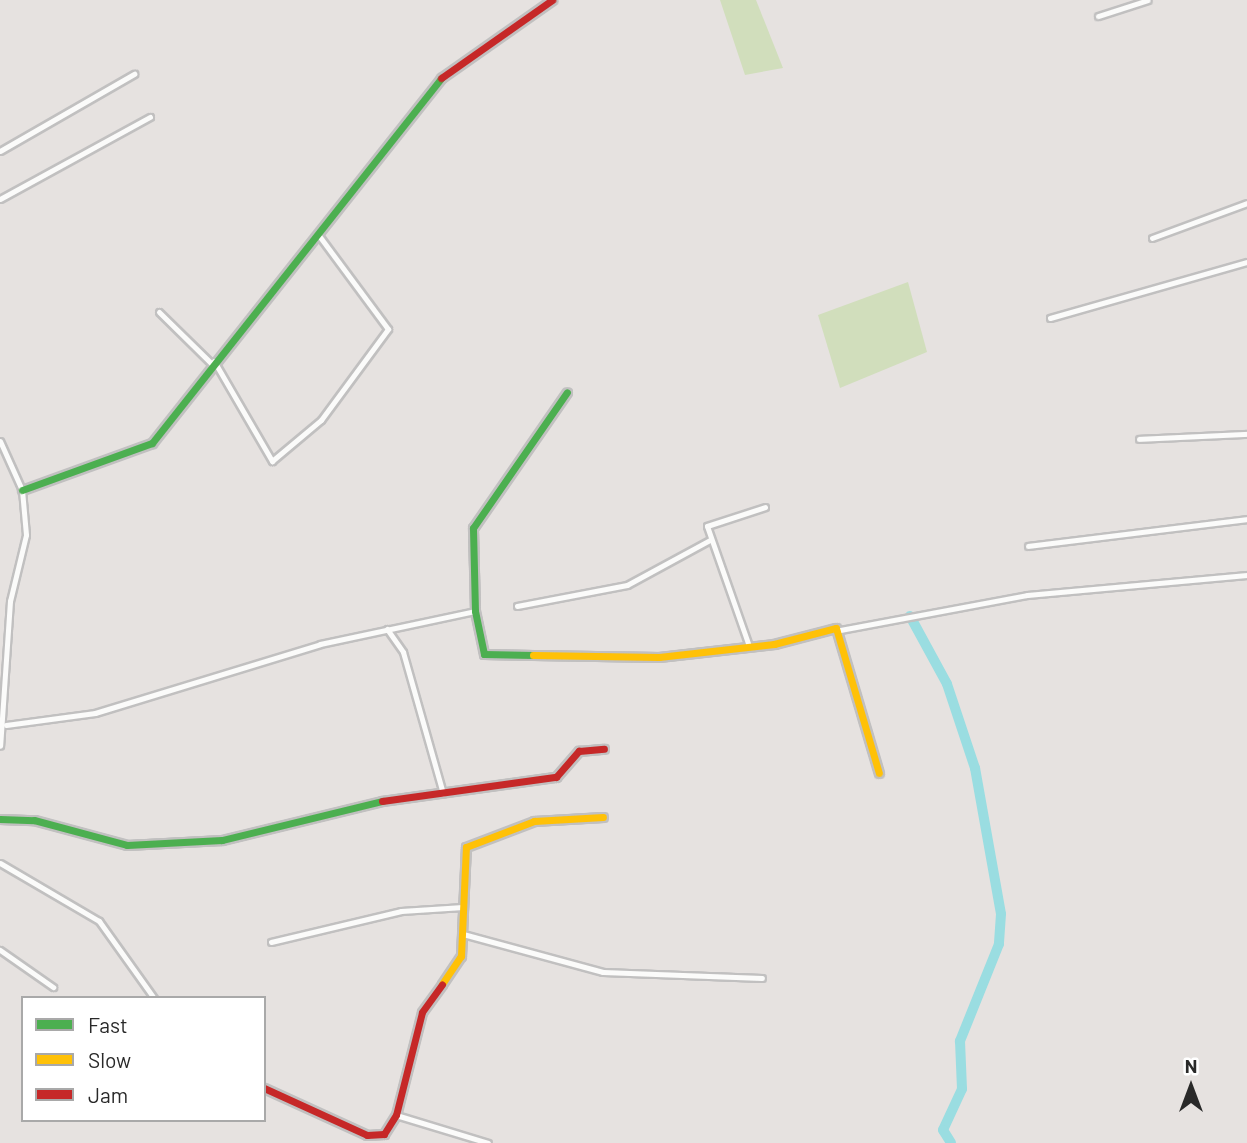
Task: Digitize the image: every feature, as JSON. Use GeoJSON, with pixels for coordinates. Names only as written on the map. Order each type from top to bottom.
{"type":"FeatureCollection","features":[{"type":"Feature","properties":{"kind":"street"},"geometry":{"type":"LineString","coordinates":[[22,489],[152,443],[213,363],[320,237],[437,81],[552,0]]}},
{"type":"Feature","properties":{"kind":"street"},"geometry":{"type":"LineString","coordinates":[[1098,16],[1148,0]]}},
{"type":"Feature","properties":{"kind":"street"},"geometry":{"type":"LineString","coordinates":[[0,151],[134,75]]}},
{"type":"Feature","properties":{"kind":"street"},"geometry":{"type":"LineString","coordinates":[[0,199],[150,117]]}},
{"type":"Feature","properties":{"kind":"street"},"geometry":{"type":"LineString","coordinates":[[1152,238],[1247,203]]}},
{"type":"Feature","properties":{"kind":"street"},"geometry":{"type":"LineString","coordinates":[[159,312],[213,363],[272,461],[321,420],[388,329],[320,237]]}},
{"type":"Feature","properties":{"kind":"street"},"geometry":{"type":"LineString","coordinates":[[1050,318],[1247,262]]}},
{"type":"Feature","properties":{"kind":"street"},"geometry":{"type":"LineString","coordinates":[[567,392],[475,522],[475,611],[482,651],[491,658],[659,657],[749,646],[1027,595],[1247,575]]}},
{"type":"Feature","properties":{"kind":"street"},"geometry":{"type":"LineString","coordinates":[[1139,439],[1247,434]]}},
{"type":"Feature","properties":{"kind":"street"},"geometry":{"type":"LineString","coordinates":[[0,441],[22,489],[26,535],[10,601],[6,725],[0,746]]}},
{"type":"Feature","properties":{"kind":"street"},"geometry":{"type":"LineString","coordinates":[[749,646],[710,540],[710,522],[765,507]]}},
{"type":"Feature","properties":{"kind":"street"},"geometry":{"type":"LineString","coordinates":[[1028,546],[1247,519]]}},
{"type":"Feature","properties":{"kind":"street"},"geometry":{"type":"LineString","coordinates":[[517,606],[627,584],[710,540]]}},
{"type":"Feature","properties":{"kind":"street"},"geometry":{"type":"LineString","coordinates":[[6,725],[95,713],[387,629],[475,611]]}},
{"type":"Feature","properties":{"kind":"street"},"geometry":{"type":"LineString","coordinates":[[387,629],[403,652],[443,793]]}},
{"type":"Feature","properties":{"kind":"street"},"geometry":{"type":"LineString","coordinates":[[839,630],[879,773]]}},
{"type":"Feature","properties":{"kind":"street"},"geometry":{"type":"LineString","coordinates":[[0,819],[34,820],[127,845],[210,840],[309,822],[363,804],[560,776],[579,751],[604,749]]}},
{"type":"Feature","properties":{"kind":"street"},"geometry":{"type":"LineString","coordinates":[[266,1089],[372,1136],[384,1134],[396,1115],[422,1012],[457,963],[463,934],[468,845],[534,821],[603,817]]}},
{"type":"Feature","properties":{"kind":"street"},"geometry":{"type":"LineString","coordinates":[[0,863],[99,921],[153,996]]}},
{"type":"Feature","properties":{"kind":"street"},"geometry":{"type":"LineString","coordinates":[[271,942],[401,911],[463,907]]}},
{"type":"Feature","properties":{"kind":"street"},"geometry":{"type":"LineString","coordinates":[[463,934],[603,972],[762,978]]}},
{"type":"Feature","properties":{"kind":"street"},"geometry":{"type":"LineString","coordinates":[[0,950],[53,987]]}},
{"type":"Feature","properties":{"kind":"street"},"geometry":{"type":"LineString","coordinates":[[396,1115],[488,1143]]}},
{"type":"Feature","properties":{"kind":"green space"},"geometry":{"type":"Polygon","coordinates":[[[720,0],[756,0],[783,68],[745,75],[720,0]]]}},
{"type":"Feature","properties":{"kind":"green space"},"geometry":{"type":"Polygon","coordinates":[[[908,282],[927,352],[840,388],[818,315],[908,282]]]}},
{"type":"Feature","properties":{"kind":"waterway"},"geometry":{"type":"LineString","coordinates":[[910,616],[947,684],[975,768],[1001,914],[999,944],[960,1041],[962,1089],[943,1130],[951,1143]]}},
{"type":"Feature","properties":{"kind":"traffic: fast"},"geometry":{"type":"LineString","coordinates":[[22,490],[152,443],[441,78]]}},
{"type":"Feature","properties":{"kind":"traffic: fast"},"geometry":{"type":"LineString","coordinates":[[533,655],[484,654],[475,611],[473,528],[567,392]]}},
{"type":"Feature","properties":{"kind":"traffic: fast"},"geometry":{"type":"LineString","coordinates":[[0,819],[34,820],[127,845],[222,840],[382,801]]}},
{"type":"Feature","properties":{"kind":"traffic: slow"},"geometry":{"type":"LineString","coordinates":[[533,655],[659,657],[774,644],[836,628],[879,773]]}},
{"type":"Feature","properties":{"kind":"traffic: slow"},"geometry":{"type":"LineString","coordinates":[[442,984],[461,956],[466,847],[534,821],[603,817]]}},
{"type":"Feature","properties":{"kind":"traffic: jam"},"geometry":{"type":"LineString","coordinates":[[441,78],[552,0]]}},
{"type":"Feature","properties":{"kind":"traffic: jam"},"geometry":{"type":"LineString","coordinates":[[382,801],[556,777],[579,751],[604,749]]}},
{"type":"Feature","properties":{"kind":"traffic: jam"},"geometry":{"type":"LineString","coordinates":[[266,1089],[367,1135],[384,1134],[396,1115],[422,1012],[442,984]]}}]}
